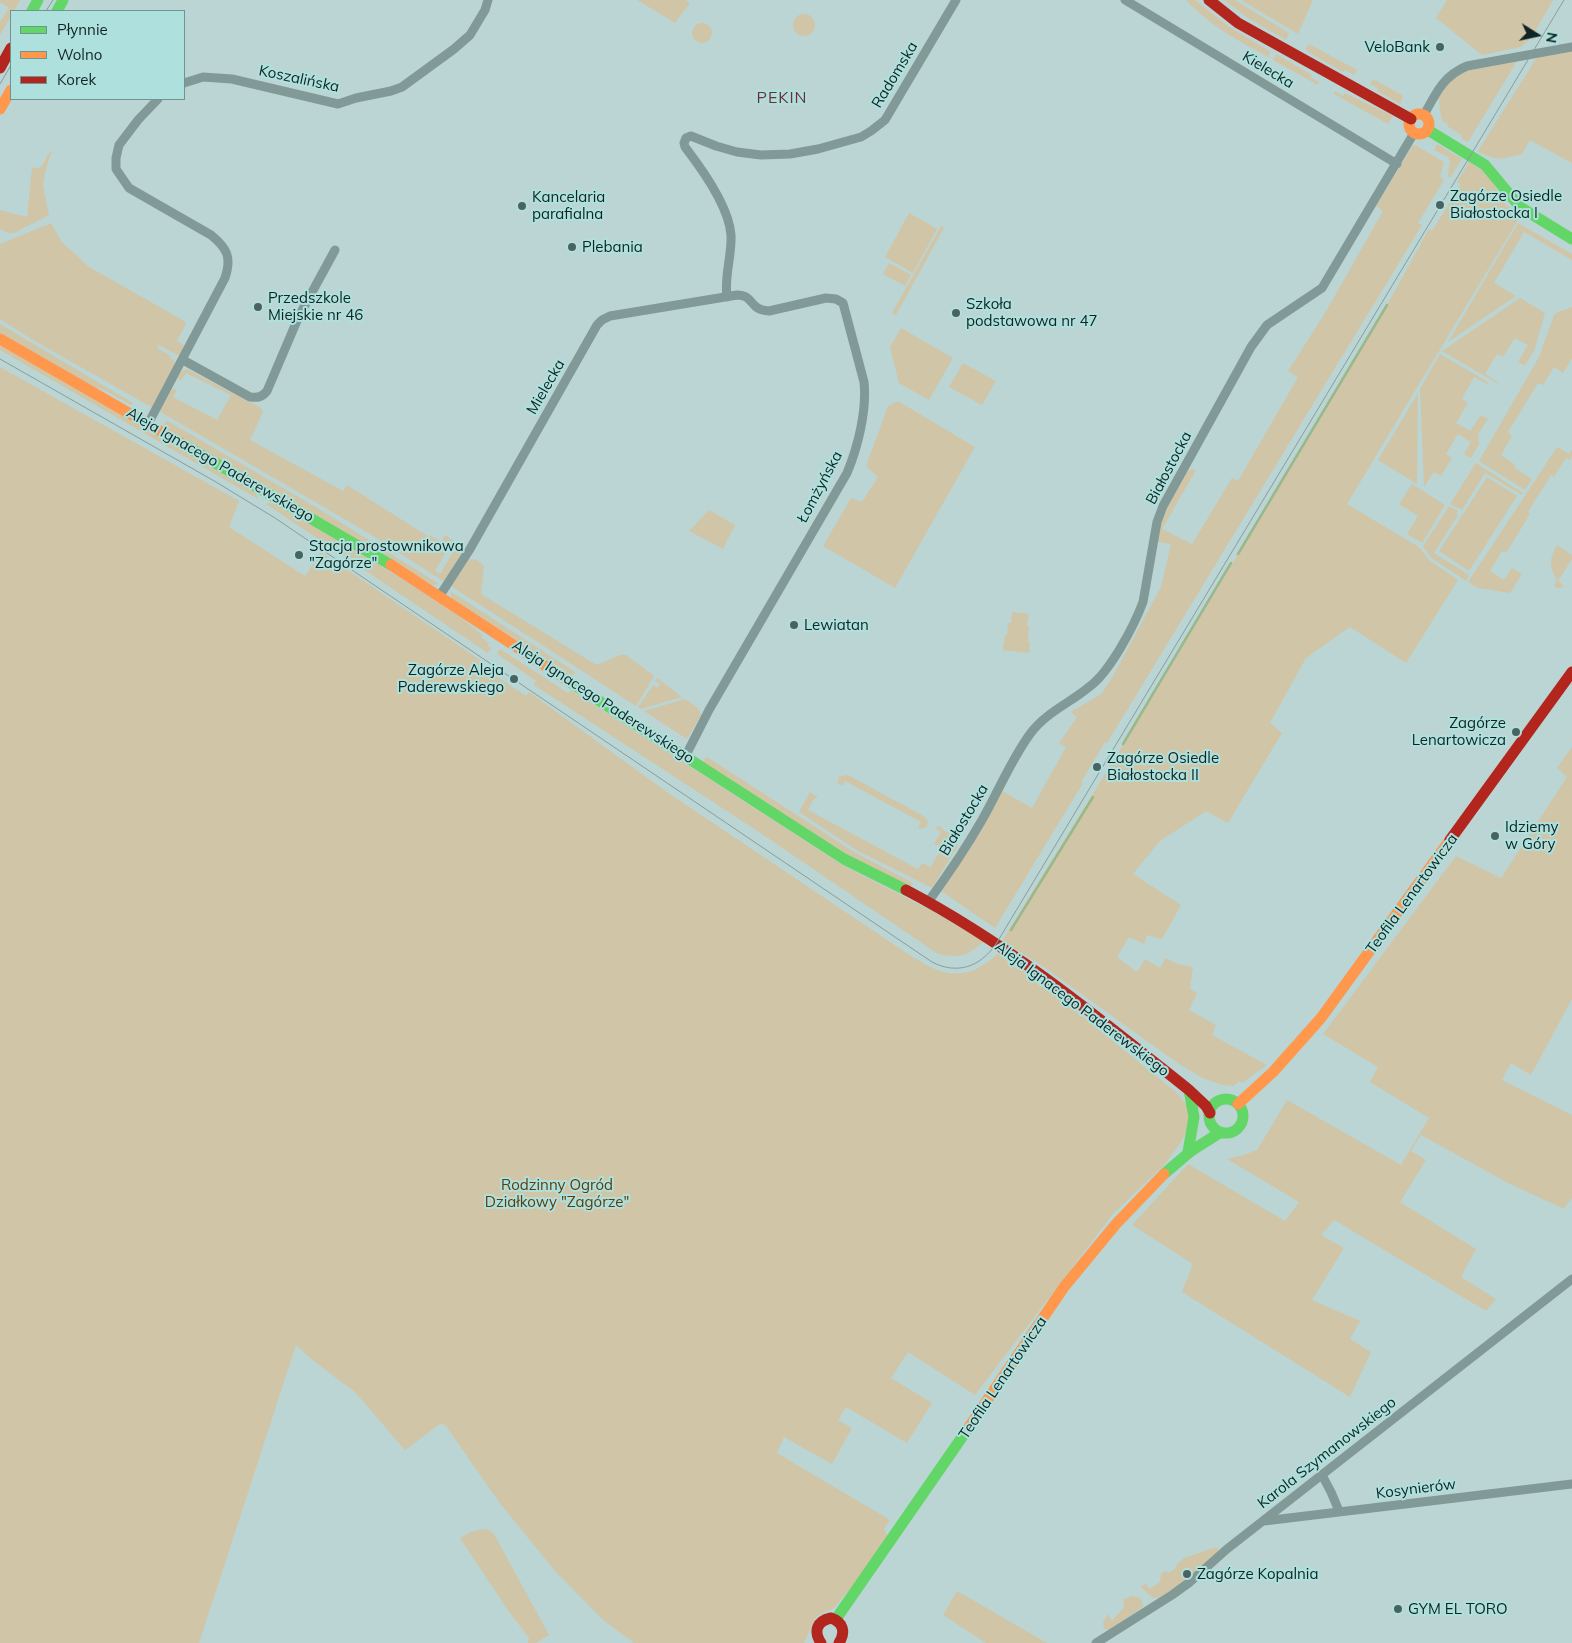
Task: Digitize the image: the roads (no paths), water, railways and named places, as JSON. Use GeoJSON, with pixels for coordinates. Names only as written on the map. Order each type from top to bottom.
{"type":"FeatureCollection","features":[{"type":"Feature","properties":{"kind":"street","name":"Koszalińska"},"geometry":{"type":"LineString","coordinates":[[185,83],[203,77],[232,79],[338,104],[356,98],[391,91],[402,87],[470,35],[485,10],[488,0]]}},
{"type":"Feature","properties":{"kind":"street","name":"Radomska"},"geometry":{"type":"LineString","coordinates":[[727,297],[725,284],[731,235],[728,223],[714,189],[685,147],[686,138],[691,136],[697,137],[716,146],[737,152],[761,155],[790,154],[861,138],[885,120],[956,0]]}},
{"type":"Feature","properties":{"kind":"street","name":"Kielecka"},"geometry":{"type":"LineString","coordinates":[[1125,0],[1397,164]]}},
{"type":"Feature","properties":{"kind":"street"},"geometry":{"type":"LineString","coordinates":[[1209,0],[1238,23],[1411,119]]}},
{"type":"Feature","properties":{"kind":"street"},"geometry":{"type":"LineString","coordinates":[[1424,115],[1444,81],[1458,70],[1468,66],[1572,47]]}},
{"type":"Feature","properties":{"kind":"street"},"geometry":{"type":"LineString","coordinates":[[0,68],[10,50]]}},
{"type":"Feature","properties":{"kind":"street"},"geometry":{"type":"LineString","coordinates":[[0,109],[10,92]]}},
{"type":"Feature","properties":{"kind":"street"},"geometry":{"type":"LineString","coordinates":[[148,424],[225,278],[229,262],[227,252],[211,234],[129,188],[116,169],[119,145],[138,120],[157,100]]}},
{"type":"Feature","properties":{"kind":"street"},"geometry":{"type":"LineString","coordinates":[[1418,114],[1424,115],[1430,123],[1428,130],[1422,134],[1414,133],[1409,125],[1411,119],[1418,114]]}},
{"type":"Feature","properties":{"kind":"street"},"geometry":{"type":"LineString","coordinates":[[1428,130],[1485,165],[1520,207],[1572,239]]}},
{"type":"Feature","properties":{"kind":"street","name":"Białostocka"},"geometry":{"type":"LineString","coordinates":[[928,902],[981,822],[1030,733],[1046,717],[1096,682],[1109,667],[1143,602],[1157,522],[1163,506],[1251,347],[1267,325],[1322,288],[1414,133]]}},
{"type":"Feature","properties":{"kind":"street"},"geometry":{"type":"LineString","coordinates":[[183,360],[250,397],[258,398],[264,395],[299,316],[336,250]]}},
{"type":"Feature","properties":{"kind":"street","name":"Mielecka"},"geometry":{"type":"LineString","coordinates":[[439,597],[470,549],[597,325],[602,320],[610,316],[727,297],[743,295],[748,298]]}},
{"type":"Feature","properties":{"kind":"street","name":"Łomżyńska"},"geometry":{"type":"LineString","coordinates":[[685,757],[709,710],[847,473],[852,461],[865,404],[864,382],[843,303],[836,299],[826,298],[769,311],[761,310],[748,298]]}},
{"type":"Feature","properties":{"kind":"street","name":"Aleja Ignacego Paderewskiego"},"geometry":{"type":"LineString","coordinates":[[0,339],[369,551],[844,859],[928,902],[981,934],[1055,985],[1189,1090],[1212,1111]]}},
{"type":"Feature","properties":{"kind":"street","name":"Teofila Lenartowicza"},"geometry":{"type":"LineString","coordinates":[[1238,1104],[1273,1072],[1321,1018],[1567,688],[1572,672]]}},
{"type":"Feature","properties":{"kind":"street"},"geometry":{"type":"LineString","coordinates":[[1188,1152],[1194,1117],[1189,1090]]}},
{"type":"Feature","properties":{"kind":"street"},"geometry":{"type":"LineString","coordinates":[[1224,1099],[1229,1099],[1238,1104],[1243,1114],[1241,1124],[1235,1131],[1221,1132],[1213,1126],[1212,1111],[1224,1099]]}},
{"type":"Feature","properties":{"kind":"street","name":"Teofila Lenartowicza"},"geometry":{"type":"LineString","coordinates":[[1188,1152],[1205,1129],[1212,1111]]}},
{"type":"Feature","properties":{"kind":"street","name":"Teofila Lenartowicza"},"geometry":{"type":"LineString","coordinates":[[836,1619],[1080,1266],[1122,1215],[1188,1152],[1213,1135],[1221,1132]]}},
{"type":"Feature","properties":{"kind":"street","name":"Karola Szymanowskiego"},"geometry":{"type":"LineString","coordinates":[[1096,1643],[1190,1582],[1262,1521],[1572,1279]]}},
{"type":"Feature","properties":{"kind":"street"},"geometry":{"type":"LineString","coordinates":[[1322,1475],[1339,1511]]}},
{"type":"Feature","properties":{"kind":"street","name":"Kosynierów"},"geometry":{"type":"LineString","coordinates":[[1262,1521],[1572,1484]]}},
{"type":"Feature","properties":{"kind":"street"},"geometry":{"type":"LineString","coordinates":[[818,1641],[816,1628],[828,1618],[836,1619],[843,1626],[843,1642]]}},
{"type":"Feature","properties":{"kind":"waterway"},"geometry":{"type":"LineString","coordinates":[[1238,554],[1387,305]]}},
{"type":"Feature","properties":{"kind":"waterway"},"geometry":{"type":"LineString","coordinates":[[1123,744],[1231,563]]}},
{"type":"Feature","properties":{"kind":"waterway"},"geometry":{"type":"LineString","coordinates":[[1011,930],[1093,797]]}},
{"type":"Feature","properties":{"kind":"tram line"},"geometry":{"type":"LineString","coordinates":[[47,10],[53,0]]}},
{"type":"Feature","properties":{"kind":"tram line"},"geometry":{"type":"LineString","coordinates":[[0,359],[216,482],[275,518],[932,962],[941,966],[959,968],[975,963],[983,958],[996,944],[1564,0]]}},
{"type":"Feature","properties":{"kind":"tram line"},"geometry":{"type":"LineString","coordinates":[[0,84],[10,67]]}},
{"type":"Feature","properties":{"kind":"place","name":"VeloBank"},"geometry":{"type":"Point","coordinates":[1440,47]}},
{"type":"Feature","properties":{"kind":"place","name":"Zagórze Osiedle Białostocka I"},"geometry":{"type":"Point","coordinates":[1440,205]}},
{"type":"Feature","properties":{"kind":"place","name":"Kancelaria parafialna"},"geometry":{"type":"Point","coordinates":[522,206]}},
{"type":"Feature","properties":{"kind":"place","name":"Plebania"},"geometry":{"type":"Point","coordinates":[572,247]}},
{"type":"Feature","properties":{"kind":"place","name":"Przedszkole Miejskie nr 46"},"geometry":{"type":"Point","coordinates":[258,307]}},
{"type":"Feature","properties":{"kind":"place","name":"Szkoła podstawowa nr 47"},"geometry":{"type":"Point","coordinates":[956,313]}},
{"type":"Feature","properties":{"kind":"place","name":"Stacja prostownikowa \"Zagórze\""},"geometry":{"type":"Point","coordinates":[299,555]}},
{"type":"Feature","properties":{"kind":"place","name":"Lewiatan"},"geometry":{"type":"Point","coordinates":[794,625]}},
{"type":"Feature","properties":{"kind":"place","name":"Zagórze Aleja Paderewskiego"},"geometry":{"type":"Point","coordinates":[514,679]}},
{"type":"Feature","properties":{"kind":"place","name":"Zagórze Lenartowicza"},"geometry":{"type":"Point","coordinates":[1516,732]}},
{"type":"Feature","properties":{"kind":"place","name":"Zagórze Osiedle Białostocka II"},"geometry":{"type":"Point","coordinates":[1097,767]}},
{"type":"Feature","properties":{"kind":"place","name":"Idziemy w Góry"},"geometry":{"type":"Point","coordinates":[1495,836]}},
{"type":"Feature","properties":{"kind":"place","name":"Zagórze Kopalnia"},"geometry":{"type":"Point","coordinates":[1187,1574]}},
{"type":"Feature","properties":{"kind":"place","name":"GYM EL TORO"},"geometry":{"type":"Point","coordinates":[1398,1609]}},
{"type":"Feature","properties":{"kind":"district","name":"PEKIN"},"geometry":{"type":"Point","coordinates":[782,98]}},
{"type":"Feature","properties":{"kind":"park label","name":"Rodzinny Ogród Działkowy \"Zagórze\""},"geometry":{"type":"Point","coordinates":[557,1194]}}]}
